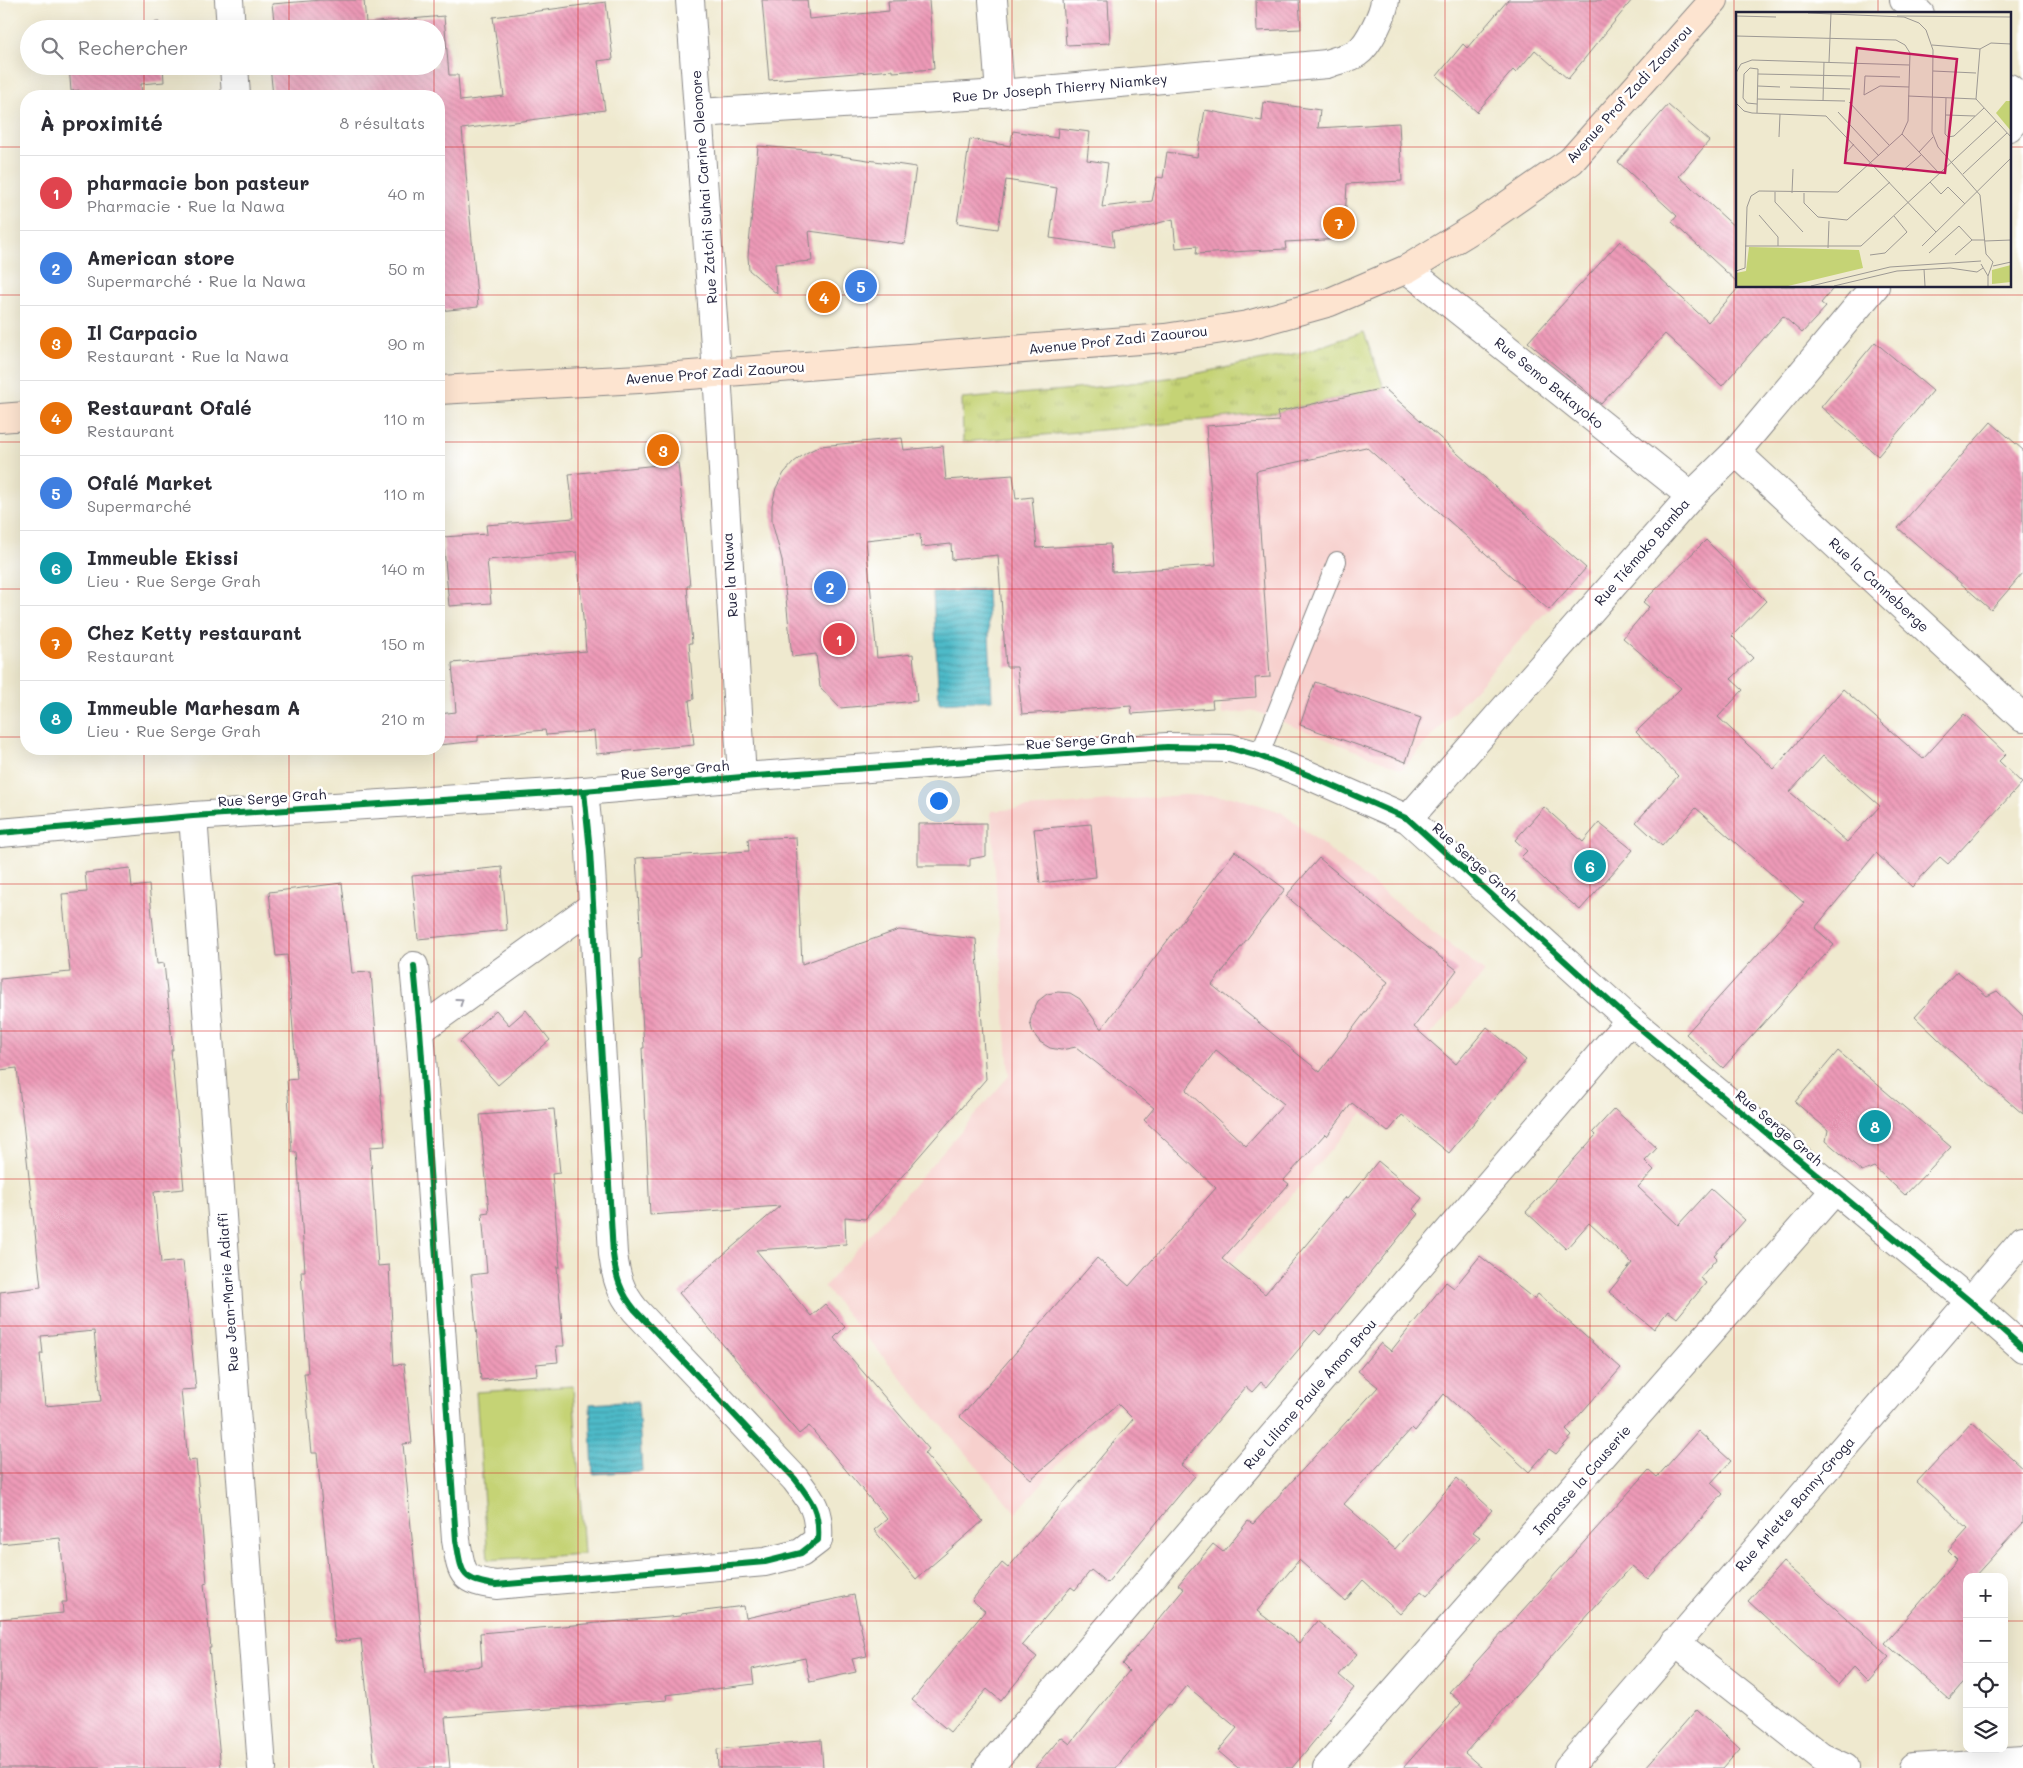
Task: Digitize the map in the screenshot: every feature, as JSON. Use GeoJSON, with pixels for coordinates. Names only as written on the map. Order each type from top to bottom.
{"type":"FeatureCollection","features":[{"type":"Feature","properties":{"kind":"main road","name":"Avenue Prof Zadi Zaourou"},"geometry":{"type":"LineString","coordinates":[[445,390],[717,373],[1165,338],[1248,325],[1321,304],[1408,269],[1479,225],[1571,161],[1714,0]]}},
{"type":"Feature","properties":{"kind":"main road"},"geometry":{"type":"LineString","coordinates":[[0,418],[20,416]]}},
{"type":"Feature","properties":{"kind":"street"},"geometry":{"type":"LineString","coordinates":[[229,0],[230,20]]}},
{"type":"Feature","properties":{"kind":"street","name":"Rue Zatchi Suhai Carine Oleonore"},"geometry":{"type":"LineString","coordinates":[[690,0],[717,373]]}},
{"type":"Feature","properties":{"kind":"street"},"geometry":{"type":"LineString","coordinates":[[993,0],[1000,94]]}},
{"type":"Feature","properties":{"kind":"street","name":"Rue Dr Joseph Thierry Niamkey"},"geometry":{"type":"LineString","coordinates":[[699,113],[1000,94],[1327,64],[1358,53],[1375,29],[1385,7],[1385,0]]}},
{"type":"Feature","properties":{"kind":"street"},"geometry":{"type":"LineString","coordinates":[[1904,0],[1918,12]]}},
{"type":"Feature","properties":{"kind":"street"},"geometry":{"type":"LineString","coordinates":[[235,75],[236,90]]}},
{"type":"Feature","properties":{"kind":"street"},"geometry":{"type":"LineString","coordinates":[[2010,89],[2023,100]]}},
{"type":"Feature","properties":{"kind":"street"},"geometry":{"type":"LineString","coordinates":[[2010,126],[2023,110]]}},
{"type":"Feature","properties":{"kind":"street","name":"Rue Semo Bakayoko"},"geometry":{"type":"LineString","coordinates":[[1408,269],[1691,496]]}},
{"type":"Feature","properties":{"kind":"street","name":"Rue Tiémoko Bamba"},"geometry":{"type":"LineString","coordinates":[[1408,819],[1691,496],[1736,452],[1873,288]]}},
{"type":"Feature","properties":{"kind":"street","name":"Rue la Nawa"},"geometry":{"type":"LineString","coordinates":[[717,373],[742,777]]}},
{"type":"Feature","properties":{"kind":"street","name":"Rue la Canneberge"},"geometry":{"type":"LineString","coordinates":[[1736,452],[2023,718]]}},
{"type":"Feature","properties":{"kind":"street","name":"Rue Serge Grah"},"geometry":{"type":"LineString","coordinates":[[0,833],[193,816],[584,791],[742,777],[1166,747],[1230,748],[1259,756],[1308,775],[1408,819],[1630,1020],[1971,1302],[2023,1348]]}},
{"type":"Feature","properties":{"kind":"street"},"geometry":{"type":"LineString","coordinates":[[414,966],[456,1540],[460,1565],[465,1574],[475,1582],[496,1585],[765,1562],[801,1553],[818,1540],[819,1522],[814,1502],[795,1479],[635,1310],[624,1297],[618,1285],[613,1254],[590,851],[584,791]]}},
{"type":"Feature","properties":{"kind":"street","name":"Rue Jean-Marie Adiaffi"},"geometry":{"type":"LineString","coordinates":[[193,816],[262,1768]]}},
{"type":"Feature","properties":{"kind":"street"},"geometry":{"type":"LineString","coordinates":[[420,1030],[593,906]]}},
{"type":"Feature","properties":{"kind":"street","name":"Rue Liliane Paule Amon Brou"},"geometry":{"type":"LineString","coordinates":[[988,1768],[1630,1020]]}},
{"type":"Feature","properties":{"kind":"street","name":"Impasse la Causerie"},"geometry":{"type":"LineString","coordinates":[[1327,1768],[1835,1190]]}},
{"type":"Feature","properties":{"kind":"street","name":"Rue Arlette Banny-Groga"},"geometry":{"type":"LineString","coordinates":[[1568,1768],[2023,1240]]}},
{"type":"Feature","properties":{"kind":"street"},"geometry":{"type":"LineString","coordinates":[[1675,1642],[1821,1757],[1845,1768]]}},
{"type":"Feature","properties":{"kind":"street"},"geometry":{"type":"LineString","coordinates":[[1913,1768],[2023,1761]]}},
{"type":"Feature","properties":{"kind":"lane"},"geometry":{"type":"LineString","coordinates":[[1259,756],[1336,561]]}},
{"type":"Feature","properties":{"kind":"shaded area"},"geometry":{"type":"Polygon","coordinates":[[[1384,388],[1586,568],[1402,769],[1255,711],[1222,714],[1203,420],[1277,412],[1384,388]]]}},
{"type":"Feature","properties":{"kind":"shaded area"},"geometry":{"type":"Polygon","coordinates":[[[1183,795],[1235,797],[1281,812],[1485,972],[1016,1513],[824,1287],[1009,1076],[991,811],[1183,795]]]}},
{"type":"Feature","properties":{"kind":"green space"},"geometry":{"type":"Polygon","coordinates":[[[1364,332],[1384,388],[1277,412],[963,442],[962,399],[1109,386],[1189,375],[1303,352],[1364,332]]]}},
{"type":"Feature","properties":{"kind":"green space"},"geometry":{"type":"Polygon","coordinates":[[[573,1386],[584,1554],[488,1560],[476,1392],[573,1386]]]}},
{"type":"Feature","properties":{"kind":"water"},"geometry":{"type":"Polygon","coordinates":[[[987,589],[992,700],[939,703],[933,593],[987,589]]]}},
{"type":"Feature","properties":{"kind":"water"},"geometry":{"type":"Polygon","coordinates":[[[638,1401],[642,1471],[593,1474],[590,1404],[638,1401]]]}},
{"type":"Feature","properties":{"kind":"building"},"geometry":{"type":"Polygon","coordinates":[[[321,0],[364,0],[366,20],[274,20],[272,4],[321,0]]]}},
{"type":"Feature","properties":{"kind":"building"},"geometry":{"type":"Polygon","coordinates":[[[762,0],[807,0],[809,19],[889,11],[888,1],[929,0],[934,69],[893,72],[893,70],[769,80],[762,0]]]}},
{"type":"Feature","properties":{"kind":"building"},"geometry":{"type":"Polygon","coordinates":[[[1063,0],[1108,0],[1110,43],[1066,45],[1063,0]]]}},
{"type":"Feature","properties":{"kind":"building"},"geometry":{"type":"Polygon","coordinates":[[[1256,0],[1299,0],[1301,29],[1257,31],[1256,0]]]}},
{"type":"Feature","properties":{"kind":"building"},"geometry":{"type":"Polygon","coordinates":[[[1508,0],[1632,0],[1568,79],[1535,50],[1516,73],[1513,70],[1477,112],[1437,76],[1463,44],[1467,48],[1508,0]]]}},
{"type":"Feature","properties":{"kind":"building"},"geometry":{"type":"Polygon","coordinates":[[[606,2],[613,59],[598,61],[605,110],[462,129],[478,307],[445,310],[445,90],[272,90],[271,75],[445,75],[445,28],[449,75],[458,75],[460,101],[504,96],[493,17],[606,2]]]}},
{"type":"Feature","properties":{"kind":"building"},"geometry":{"type":"Polygon","coordinates":[[[444,16],[444,20],[399,20],[444,16]]]}},
{"type":"Feature","properties":{"kind":"building"},"geometry":{"type":"Polygon","coordinates":[[[70,75],[164,75],[164,82],[141,84],[142,90],[71,90],[70,75]]]}},
{"type":"Feature","properties":{"kind":"building"},"geometry":{"type":"Polygon","coordinates":[[[1264,102],[1320,110],[1318,128],[1399,123],[1402,181],[1347,184],[1344,239],[1285,242],[1286,249],[1196,254],[1197,246],[1176,248],[1173,219],[1137,229],[1112,231],[1114,247],[1050,238],[1057,188],[1006,180],[998,229],[957,223],[970,139],[1010,146],[1013,131],[1057,138],[1058,128],[1090,132],[1087,160],[1108,163],[1102,207],[1152,201],[1157,177],[1163,178],[1167,152],[1197,157],[1205,110],[1262,121],[1264,102]]]}},
{"type":"Feature","properties":{"kind":"building"},"geometry":{"type":"Polygon","coordinates":[[[1668,105],[1709,141],[1679,176],[1736,228],[1736,281],[1672,222],[1677,216],[1618,162],[1668,105]]]}},
{"type":"Feature","properties":{"kind":"building"},"geometry":{"type":"Polygon","coordinates":[[[758,146],[820,151],[820,153],[916,167],[905,244],[809,231],[812,261],[775,264],[777,294],[749,270],[748,256],[758,146]]]}},
{"type":"Feature","properties":{"kind":"building"},"geometry":{"type":"Polygon","coordinates":[[[1620,241],[1708,322],[1738,288],[1833,288],[1821,303],[1826,307],[1802,333],[1783,316],[1722,386],[1665,334],[1601,404],[1528,342],[1620,241]]]}},
{"type":"Feature","properties":{"kind":"building"},"geometry":{"type":"Polygon","coordinates":[[[1875,342],[1933,391],[1878,456],[1821,407],[1875,342]]]}},
{"type":"Feature","properties":{"kind":"building"},"geometry":{"type":"Polygon","coordinates":[[[1384,388],[1586,568],[1549,610],[1366,447],[1256,471],[1270,677],[1255,678],[1256,697],[1212,700],[1213,708],[1132,714],[1131,706],[1022,714],[1017,667],[1006,667],[998,555],[952,560],[951,544],[921,547],[920,534],[866,540],[877,658],[913,654],[917,701],[840,708],[820,687],[816,654],[792,657],[782,560],[772,522],[772,505],[776,488],[784,473],[806,453],[820,446],[902,438],[904,450],[943,446],[946,480],[1013,475],[1016,499],[1032,497],[1037,548],[1110,544],[1112,572],[1216,565],[1206,426],[1279,421],[1277,412],[1384,388]]]}},
{"type":"Feature","properties":{"kind":"building"},"geometry":{"type":"Polygon","coordinates":[[[1991,422],[2023,450],[2023,573],[1991,610],[1898,528],[1991,422]]]}},
{"type":"Feature","properties":{"kind":"building"},"geometry":{"type":"Polygon","coordinates":[[[678,463],[690,586],[687,586],[692,643],[689,643],[694,699],[689,700],[694,745],[596,754],[594,731],[546,735],[545,730],[478,736],[478,741],[445,744],[445,713],[456,712],[452,663],[586,651],[577,552],[487,560],[491,603],[449,606],[445,537],[487,534],[486,525],[574,518],[569,474],[678,463]]]}},
{"type":"Feature","properties":{"kind":"building"},"geometry":{"type":"Polygon","coordinates":[[[1706,540],[1766,601],[1732,636],[1753,658],[1731,679],[1743,690],[1718,717],[1774,769],[1843,689],[1923,759],[1964,714],[2006,754],[1999,761],[2022,783],[1948,864],[1940,857],[1912,887],[1876,853],[1815,928],[1834,945],[1723,1068],[1686,1034],[1804,903],[1696,808],[1662,846],[1636,822],[1678,776],[1636,732],[1681,688],[1623,638],[1649,607],[1643,602],[1706,540]],[[1823,756],[1790,792],[1847,842],[1880,806],[1823,756]]]}},
{"type":"Feature","properties":{"kind":"building"},"geometry":{"type":"Polygon","coordinates":[[[1315,682],[1421,718],[1406,762],[1300,725],[1315,682]]]}},
{"type":"Feature","properties":{"kind":"building"},"geometry":{"type":"Polygon","coordinates":[[[1544,807],[1583,842],[1599,823],[1633,850],[1580,910],[1521,857],[1527,851],[1515,840],[1544,807]]]}},
{"type":"Feature","properties":{"kind":"building"},"geometry":{"type":"Polygon","coordinates":[[[986,823],[986,856],[970,859],[970,866],[918,866],[918,824],[986,823]]]}},
{"type":"Feature","properties":{"kind":"building"},"geometry":{"type":"Polygon","coordinates":[[[1091,824],[1096,877],[1040,883],[1034,829],[1091,824]]]}},
{"type":"Feature","properties":{"kind":"building"},"geometry":{"type":"Polygon","coordinates":[[[796,837],[802,964],[899,930],[976,939],[986,1079],[865,1219],[845,1217],[846,1244],[756,1250],[811,1316],[825,1304],[845,1327],[834,1338],[929,1449],[924,1453],[983,1521],[916,1579],[874,1530],[887,1519],[809,1426],[799,1434],[679,1293],[780,1206],[650,1215],[639,959],[642,958],[636,858],[749,851],[748,839],[796,837]]]}},
{"type":"Feature","properties":{"kind":"building"},"geometry":{"type":"Polygon","coordinates":[[[1235,851],[1285,889],[1212,985],[1320,1072],[1388,982],[1286,896],[1319,858],[1457,970],[1414,1027],[1456,1064],[1487,1027],[1526,1060],[1449,1153],[1402,1115],[1388,1132],[1352,1103],[1327,1136],[1325,1134],[1284,1180],[1289,1184],[1222,1259],[1265,1294],[1378,1161],[1422,1198],[1413,1209],[1418,1214],[1320,1335],[1315,1330],[1267,1387],[1261,1382],[1252,1392],[1246,1387],[1181,1465],[1195,1476],[1107,1583],[1091,1570],[1075,1590],[1071,1587],[1022,1645],[1037,1657],[1001,1701],[987,1689],[950,1732],[912,1700],[985,1611],[972,1600],[1002,1563],[1008,1568],[1133,1419],[1118,1404],[1031,1479],[960,1417],[1097,1258],[1129,1286],[1216,1188],[1144,1120],[1154,1108],[1076,1047],[1061,1050],[1050,1048],[1040,1042],[1033,1033],[1030,1022],[1038,1001],[1047,994],[1058,992],[1070,993],[1080,999],[1101,1029],[1235,851]],[[1216,1050],[1186,1090],[1246,1146],[1284,1104],[1216,1050]]]}},
{"type":"Feature","properties":{"kind":"building"},"geometry":{"type":"Polygon","coordinates":[[[502,867],[507,930],[418,939],[412,876],[502,867]]]}},
{"type":"Feature","properties":{"kind":"building"},"geometry":{"type":"Polygon","coordinates":[[[130,868],[132,887],[149,885],[157,964],[164,963],[184,1189],[154,1192],[161,1263],[183,1261],[196,1389],[181,1390],[188,1461],[196,1460],[207,1583],[204,1584],[211,1648],[209,1648],[221,1768],[0,1768],[0,1619],[63,1613],[62,1602],[67,1602],[60,1538],[0,1544],[0,1292],[41,1287],[17,1068],[0,1070],[0,979],[70,972],[62,894],[87,892],[85,873],[130,868]],[[94,1331],[41,1336],[43,1354],[40,1354],[45,1406],[101,1401],[94,1331]]]}},
{"type":"Feature","properties":{"kind":"building"},"geometry":{"type":"Polygon","coordinates":[[[342,883],[352,973],[371,972],[385,1146],[370,1147],[378,1266],[389,1265],[394,1365],[404,1364],[412,1443],[403,1444],[425,1673],[482,1666],[480,1633],[681,1616],[681,1614],[744,1606],[746,1618],[854,1595],[867,1656],[852,1659],[856,1672],[810,1682],[805,1658],[752,1669],[754,1684],[666,1695],[667,1700],[445,1717],[450,1768],[375,1768],[361,1639],[335,1642],[317,1453],[312,1453],[304,1373],[308,1373],[301,1271],[305,1271],[297,1152],[292,1152],[287,1080],[297,1079],[287,955],[276,956],[269,892],[342,883]]]}},
{"type":"Feature","properties":{"kind":"building"},"geometry":{"type":"Polygon","coordinates":[[[1957,971],[1987,996],[1997,991],[2023,1016],[2023,1114],[1957,1057],[1915,1017],[1957,971]]]}},
{"type":"Feature","properties":{"kind":"building"},"geometry":{"type":"Polygon","coordinates":[[[496,1010],[509,1025],[526,1010],[550,1040],[498,1085],[460,1042],[496,1010]]]}},
{"type":"Feature","properties":{"kind":"building"},"geometry":{"type":"Polygon","coordinates":[[[1838,1051],[1951,1147],[1905,1195],[1874,1167],[1862,1172],[1826,1141],[1828,1130],[1795,1102],[1838,1051]]]}},
{"type":"Feature","properties":{"kind":"building"},"geometry":{"type":"Polygon","coordinates":[[[554,1109],[560,1173],[552,1174],[560,1267],[557,1267],[564,1346],[556,1346],[558,1362],[536,1364],[537,1375],[481,1380],[471,1275],[487,1273],[482,1213],[489,1212],[480,1115],[554,1109]]]}},
{"type":"Feature","properties":{"kind":"building"},"geometry":{"type":"Polygon","coordinates":[[[1614,1109],[1657,1148],[1645,1161],[1654,1170],[1638,1187],[1678,1225],[1711,1189],[1745,1220],[1714,1255],[1717,1258],[1700,1278],[1706,1283],[1677,1318],[1668,1311],[1654,1329],[1609,1292],[1632,1263],[1589,1223],[1566,1249],[1526,1212],[1596,1135],[1593,1132],[1614,1109]]]}},
{"type":"Feature","properties":{"kind":"building"},"geometry":{"type":"Polygon","coordinates":[[[1480,1256],[1534,1299],[1538,1294],[1621,1368],[1566,1430],[1572,1436],[1556,1454],[1549,1449],[1529,1472],[1444,1394],[1415,1431],[1412,1428],[1344,1504],[1395,1549],[1457,1478],[1492,1510],[1473,1532],[1480,1537],[1427,1596],[1421,1591],[1400,1614],[1363,1580],[1345,1601],[1299,1560],[1257,1611],[1299,1643],[1317,1621],[1357,1654],[1339,1675],[1354,1688],[1329,1720],[1331,1721],[1292,1768],[1238,1768],[1218,1751],[1237,1728],[1187,1686],[1171,1705],[1169,1704],[1116,1768],[1035,1768],[1061,1737],[1070,1744],[1129,1671],[1122,1664],[1184,1589],[1178,1585],[1213,1544],[1223,1552],[1248,1521],[1253,1524],[1378,1387],[1358,1371],[1381,1343],[1391,1351],[1446,1282],[1454,1288],[1480,1256]]]}},
{"type":"Feature","properties":{"kind":"building"},"geometry":{"type":"Polygon","coordinates":[[[1972,1422],[2023,1468],[2023,1523],[1978,1573],[1963,1573],[1963,1683],[1949,1699],[1885,1643],[1957,1560],[1948,1551],[1968,1529],[1917,1482],[1972,1422]]]}},
{"type":"Feature","properties":{"kind":"building"},"geometry":{"type":"Polygon","coordinates":[[[1698,1431],[1731,1461],[1711,1483],[1723,1494],[1648,1579],[1632,1566],[1465,1753],[1482,1768],[1403,1768],[1461,1703],[1449,1692],[1649,1470],[1657,1477],[1698,1431]]]}},
{"type":"Feature","properties":{"kind":"building"},"geometry":{"type":"Polygon","coordinates":[[[1783,1562],[1890,1657],[1868,1682],[1853,1667],[1838,1684],[1748,1601],[1783,1562]]]}},
{"type":"Feature","properties":{"kind":"building"},"geometry":{"type":"Polygon","coordinates":[[[1697,1709],[1740,1749],[1723,1768],[1645,1768],[1697,1709]]]}},
{"type":"Feature","properties":{"kind":"building"},"geometry":{"type":"Polygon","coordinates":[[[821,1740],[823,1768],[718,1768],[717,1749],[821,1740]]]}},
{"type":"Feature","properties":{"kind":"cycle path"},"geometry":{"type":"LineString","coordinates":[[0,833],[193,816],[584,791],[742,777],[1167,747],[1230,748],[1259,756],[1308,775],[1408,819],[1630,1020],[1971,1302],[2023,1348]]}},
{"type":"Feature","properties":{"kind":"cycle path"},"geometry":{"type":"LineString","coordinates":[[414,966],[456,1540],[460,1561],[465,1573],[475,1581],[496,1585],[765,1562],[801,1553],[818,1540],[818,1521],[814,1507],[806,1494],[795,1479],[635,1310],[622,1290],[617,1277],[613,1254],[590,851],[584,791]]}},
{"type":"Feature","properties":{"kind":"place","name":"Chez Ketty restaurant"},"geometry":{"type":"Point","coordinates":[1339,223]}},
{"type":"Feature","properties":{"kind":"place","name":"Ofalé Market"},"geometry":{"type":"Point","coordinates":[861,286]}},
{"type":"Feature","properties":{"kind":"place","name":"Restaurant Ofalé"},"geometry":{"type":"Point","coordinates":[824,297]}},
{"type":"Feature","properties":{"kind":"place","name":"Il Carpacio"},"geometry":{"type":"Point","coordinates":[663,450]}},
{"type":"Feature","properties":{"kind":"place","name":"American store"},"geometry":{"type":"Point","coordinates":[830,587]}},
{"type":"Feature","properties":{"kind":"place","name":"pharmacie bon pasteur"},"geometry":{"type":"Point","coordinates":[839,639]}},
{"type":"Feature","properties":{"kind":"place","name":"Immeuble Ekissi"},"geometry":{"type":"Point","coordinates":[1590,866]}},
{"type":"Feature","properties":{"kind":"place","name":"Immeuble Marhesam A"},"geometry":{"type":"Point","coordinates":[1875,1126]}}]}
